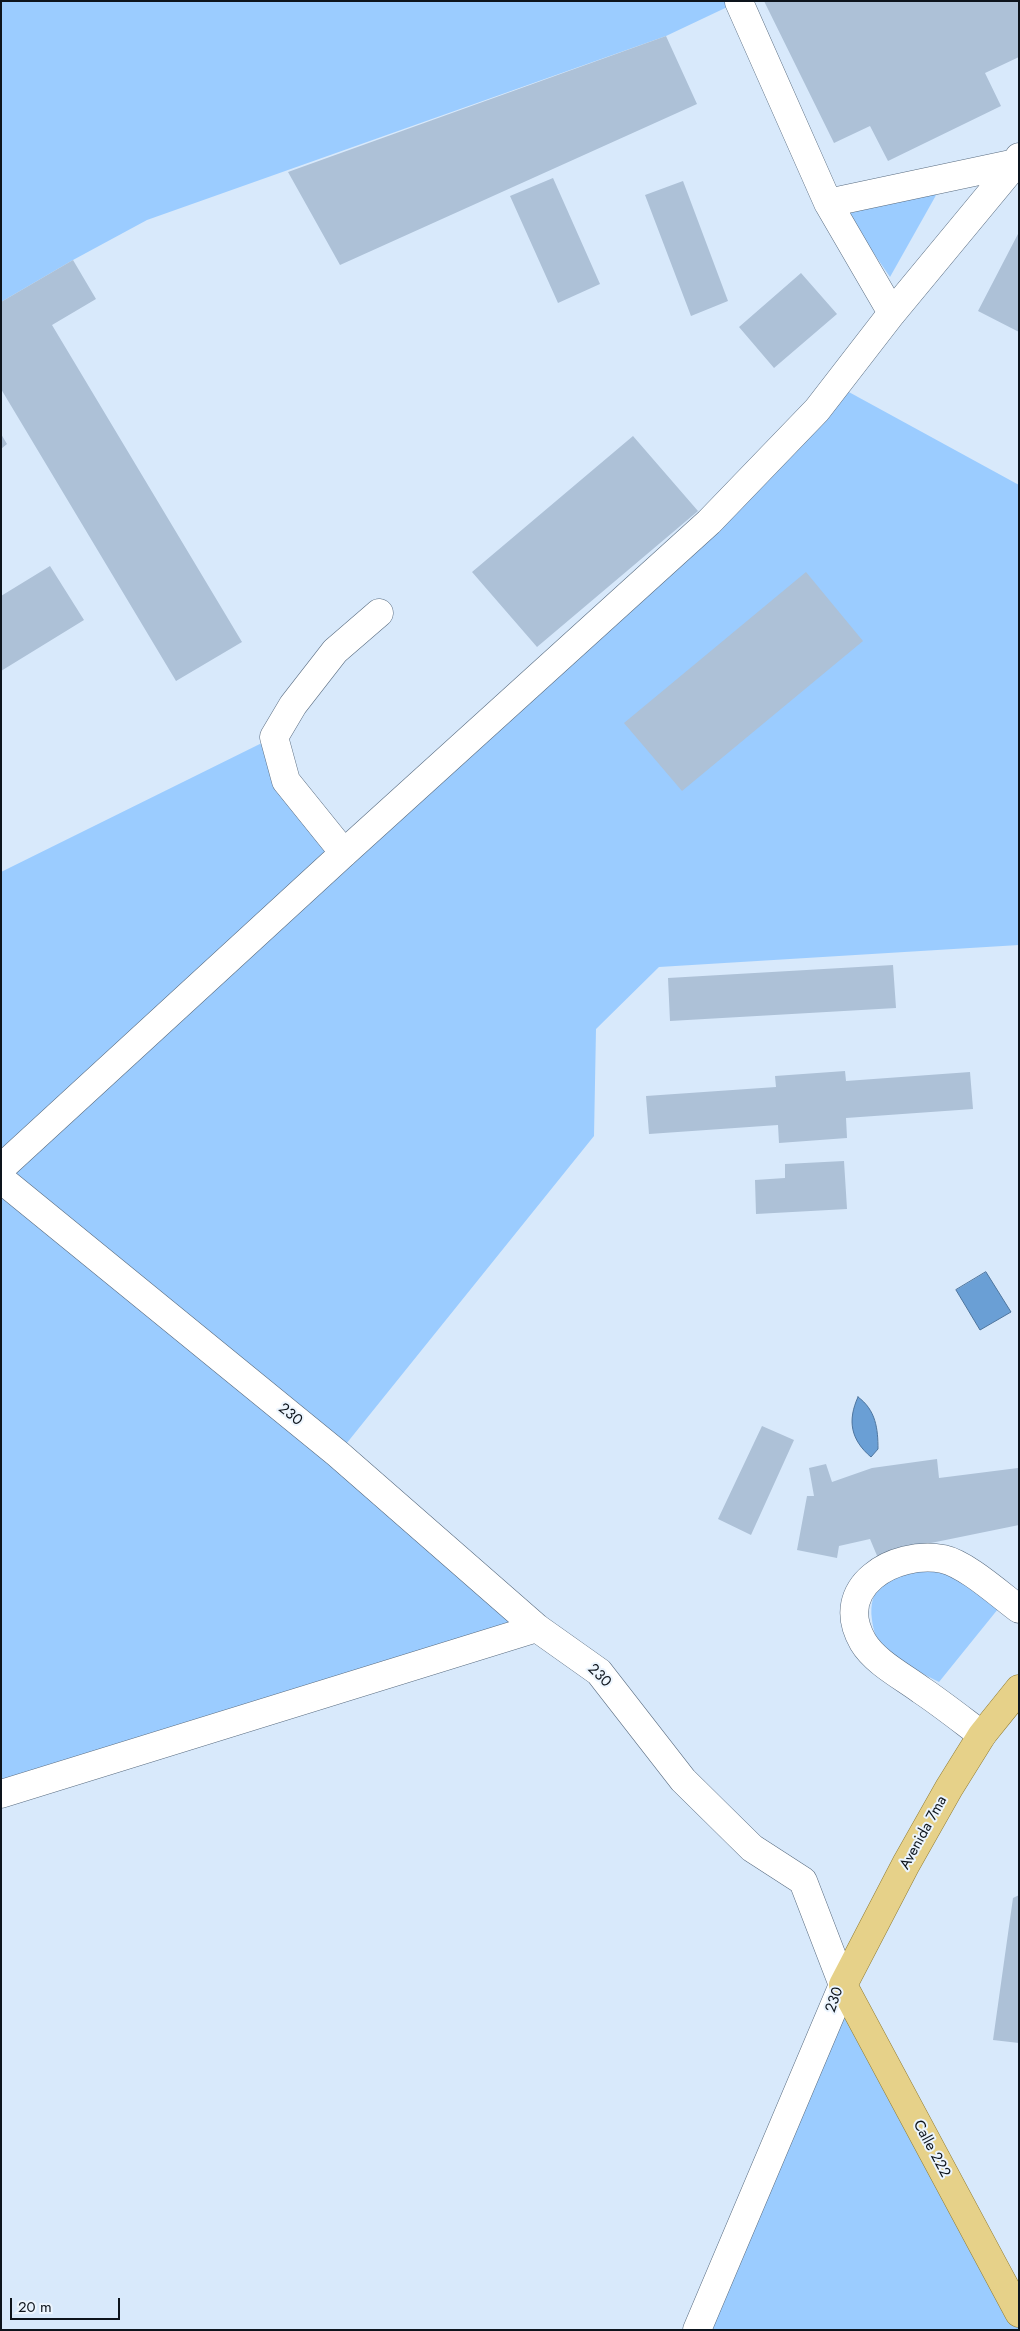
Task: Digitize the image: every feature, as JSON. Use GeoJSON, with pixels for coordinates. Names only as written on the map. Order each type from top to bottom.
{"type":"FeatureCollection","features":[{"type":"Feature","properties":{"kind":"main road","name":"Avenida 7ma"},"geometry":{"type":"LineString","coordinates":[[843,1985],[906,1864],[982,1735],[1019,1689]]}},
{"type":"Feature","properties":{"kind":"main road","name":"Calle 222"},"geometry":{"type":"LineString","coordinates":[[843,1985],[1019,2313]]}},
{"type":"Feature","properties":{"kind":"street"},"geometry":{"type":"LineString","coordinates":[[739,2],[828,203],[892,312]]}},
{"type":"Feature","properties":{"kind":"street"},"geometry":{"type":"LineString","coordinates":[[828,203],[1018,160]]}},
{"type":"Feature","properties":{"kind":"street"},"geometry":{"type":"LineString","coordinates":[[1,1168],[344,852],[709,522],[817,410],[892,312],[1018,160]]}},
{"type":"Feature","properties":{"kind":"street"},"geometry":{"type":"LineString","coordinates":[[344,852],[286,781],[274,737],[293,705],[335,651],[379,613]]}},
{"type":"Feature","properties":{"kind":"street","name":"230"},"geometry":{"type":"LineString","coordinates":[[1,1179],[338,1454],[537,1628],[599,1672],[683,1780],[752,1848],[804,1881],[843,1985],[697,2330]]}},
{"type":"Feature","properties":{"kind":"street"},"geometry":{"type":"LineString","coordinates":[[982,1735],[880,1660],[863,1642],[854,1618],[856,1601],[862,1586],[878,1570],[900,1562],[925,1558],[943,1559],[958,1565],[1019,1608]]}},
{"type":"Feature","properties":{"kind":"street"},"geometry":{"type":"LineString","coordinates":[[1,1794],[537,1628]]}},
{"type":"Feature","properties":{"kind":"shaded area"},"geometry":{"type":"Polygon","coordinates":[[[1,1],[740,1],[666,36],[147,220],[1,302],[1,1]]]}},
{"type":"Feature","properties":{"kind":"shaded area"},"geometry":{"type":"Polygon","coordinates":[[[944,181],[890,277],[846,213],[944,181]]]}},
{"type":"Feature","properties":{"kind":"shaded area"},"geometry":{"type":"Polygon","coordinates":[[[836,385],[1019,485],[1019,945],[659,967],[596,1029],[594,1136],[338,1454],[537,1628],[1,1794],[1,872],[274,737],[343,852],[836,385]]]}},
{"type":"Feature","properties":{"kind":"shaded area"},"geometry":{"type":"Polygon","coordinates":[[[986,1272],[1011,1312],[980,1330],[956,1290],[986,1272]]]}},
{"type":"Feature","properties":{"kind":"shaded area"},"geometry":{"type":"Polygon","coordinates":[[[858,1397],[869,1408],[875,1420],[878,1449],[871,1457],[859,1444],[853,1430],[853,1414],[858,1397]]]}},
{"type":"Feature","properties":{"kind":"shaded area"},"geometry":{"type":"Polygon","coordinates":[[[913,1568],[949,1573],[998,1609],[939,1682],[882,1649],[873,1627],[872,1609],[876,1592],[887,1581],[913,1568]]]}},
{"type":"Feature","properties":{"kind":"shaded area"},"geometry":{"type":"Polygon","coordinates":[[[843,1985],[1019,2313],[1019,2330],[697,2330],[843,1985]]]}},
{"type":"Feature","properties":{"kind":"building"},"geometry":{"type":"Polygon","coordinates":[[[764,1],[1019,1],[1019,57],[985,73],[1001,106],[888,161],[870,126],[834,143],[764,1]]]}},
{"type":"Feature","properties":{"kind":"building"},"geometry":{"type":"Polygon","coordinates":[[[666,36],[697,104],[340,265],[288,172],[666,36]]]}},
{"type":"Feature","properties":{"kind":"building"},"geometry":{"type":"Polygon","coordinates":[[[553,178],[600,284],[558,303],[510,196],[553,178]]]}},
{"type":"Feature","properties":{"kind":"building"},"geometry":{"type":"Polygon","coordinates":[[[683,181],[728,301],[691,316],[645,195],[683,181]]]}},
{"type":"Feature","properties":{"kind":"building"},"geometry":{"type":"Polygon","coordinates":[[[1019,232],[1019,332],[978,311],[1019,232]]]}},
{"type":"Feature","properties":{"kind":"building"},"geometry":{"type":"Polygon","coordinates":[[[73,260],[96,299],[52,325],[242,642],[176,681],[1,389],[1,302],[73,260]]]}},
{"type":"Feature","properties":{"kind":"building"},"geometry":{"type":"Polygon","coordinates":[[[801,273],[837,314],[774,368],[739,327],[801,273]]]}},
{"type":"Feature","properties":{"kind":"building"},"geometry":{"type":"Polygon","coordinates":[[[1,434],[7,444],[1,449],[1,434]]]}},
{"type":"Feature","properties":{"kind":"building"},"geometry":{"type":"Polygon","coordinates":[[[633,436],[698,511],[537,647],[472,572],[633,436]]]}},
{"type":"Feature","properties":{"kind":"building"},"geometry":{"type":"Polygon","coordinates":[[[50,566],[84,620],[1,671],[1,596],[50,566]]]}},
{"type":"Feature","properties":{"kind":"building"},"geometry":{"type":"Polygon","coordinates":[[[806,572],[863,641],[682,791],[624,723],[806,572]]]}},
{"type":"Feature","properties":{"kind":"building"},"geometry":{"type":"Polygon","coordinates":[[[893,965],[896,1008],[670,1021],[668,978],[893,965]]]}},
{"type":"Feature","properties":{"kind":"building"},"geometry":{"type":"Polygon","coordinates":[[[845,1071],[846,1081],[970,1072],[973,1109],[846,1118],[847,1138],[779,1143],[778,1125],[649,1134],[646,1096],[776,1087],[775,1076],[845,1071]]]}},
{"type":"Feature","properties":{"kind":"building"},"geometry":{"type":"Polygon","coordinates":[[[844,1161],[847,1209],[756,1214],[755,1180],[785,1178],[785,1164],[844,1161]]]}},
{"type":"Feature","properties":{"kind":"building"},"geometry":{"type":"Polygon","coordinates":[[[762,1426],[794,1440],[751,1535],[718,1519],[762,1426]]]}},
{"type":"Feature","properties":{"kind":"building"},"geometry":{"type":"Polygon","coordinates":[[[937,1459],[939,1478],[1018,1468],[1019,1525],[926,1544],[928,1551],[878,1558],[870,1539],[839,1546],[837,1558],[797,1550],[807,1496],[814,1496],[809,1468],[826,1464],[832,1482],[872,1468],[937,1459]]]}},
{"type":"Feature","properties":{"kind":"building"},"geometry":{"type":"Polygon","coordinates":[[[1019,1895],[1019,2043],[993,2040],[1013,1898],[1019,1895]]]}}]}
